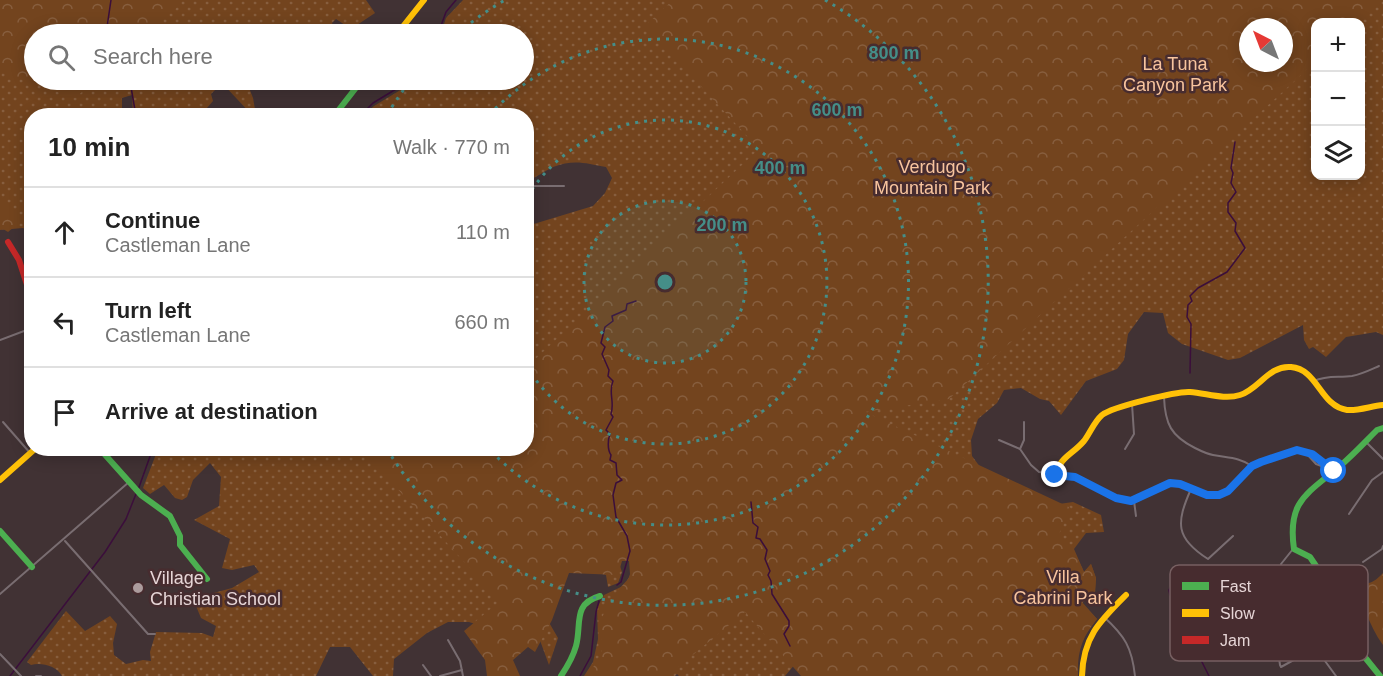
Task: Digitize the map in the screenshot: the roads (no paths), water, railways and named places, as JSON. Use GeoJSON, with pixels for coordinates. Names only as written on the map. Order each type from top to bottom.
{"type":"FeatureCollection","features":[{"type":"Feature","properties":{"kind":"street"},"geometry":{"type":"LineString","coordinates":[[405,24],[424,0]]}},
{"type":"Feature","properties":{"kind":"street"},"geometry":{"type":"LineString","coordinates":[[340,108],[354,90]]}},
{"type":"Feature","properties":{"kind":"street"},"geometry":{"type":"LineString","coordinates":[[534,186],[564,186]]}},
{"type":"Feature","properties":{"kind":"street"},"geometry":{"type":"LineString","coordinates":[[8,242],[19,260],[24,275]]}},
{"type":"Feature","properties":{"kind":"street"},"geometry":{"type":"LineString","coordinates":[[0,340],[24,331]]}},
{"type":"Feature","properties":{"kind":"street"},"geometry":{"type":"LineString","coordinates":[[1314,381],[1323,377],[1363,373],[1379,366]]}},
{"type":"Feature","properties":{"kind":"street"},"geometry":{"type":"LineString","coordinates":[[1055,475],[1062,459],[1080,445],[1099,418],[1111,409],[1141,403],[1172,392],[1223,397],[1238,396],[1251,390],[1272,371],[1282,367],[1305,370],[1336,408],[1354,410],[1383,405]]}},
{"type":"Feature","properties":{"kind":"street"},"geometry":{"type":"LineString","coordinates":[[1164,394],[1168,424],[1173,434],[1210,455],[1233,457],[1244,460],[1252,466]]}},
{"type":"Feature","properties":{"kind":"street"},"geometry":{"type":"LineString","coordinates":[[1125,449],[1134,434],[1132,404]]}},
{"type":"Feature","properties":{"kind":"street"},"geometry":{"type":"LineString","coordinates":[[3,422],[24,442]]}},
{"type":"Feature","properties":{"kind":"street"},"geometry":{"type":"LineString","coordinates":[[1020,449],[1024,440],[1024,423]]}},
{"type":"Feature","properties":{"kind":"street"},"geometry":{"type":"LineString","coordinates":[[1316,565],[1310,557],[1294,549],[1290,533],[1296,506],[1310,488],[1383,428]]}},
{"type":"Feature","properties":{"kind":"street"},"geometry":{"type":"LineString","coordinates":[[999,440],[1020,449],[1035,469],[1055,475],[1075,477],[1116,498],[1134,501],[1170,483],[1180,484],[1207,495],[1219,495],[1237,484],[1252,466],[1277,456],[1303,450],[1312,454],[1332,472]]}},
{"type":"Feature","properties":{"kind":"street"},"geometry":{"type":"LineString","coordinates":[[1365,441],[1383,459]]}},
{"type":"Feature","properties":{"kind":"street"},"geometry":{"type":"LineString","coordinates":[[1303,450],[1316,464],[1332,472]]}},
{"type":"Feature","properties":{"kind":"street"},"geometry":{"type":"LineString","coordinates":[[0,480],[28,456]]}},
{"type":"Feature","properties":{"kind":"street"},"geometry":{"type":"LineString","coordinates":[[106,456],[156,510],[170,516],[180,536],[180,545],[207,579]]}},
{"type":"Feature","properties":{"kind":"street"},"geometry":{"type":"LineString","coordinates":[[1349,514],[1372,480],[1383,472]]}},
{"type":"Feature","properties":{"kind":"street"},"geometry":{"type":"LineString","coordinates":[[0,594],[129,482]]}},
{"type":"Feature","properties":{"kind":"street"},"geometry":{"type":"LineString","coordinates":[[1191,489],[1180,515],[1181,529],[1190,544],[1209,559],[1233,536]]}},
{"type":"Feature","properties":{"kind":"street"},"geometry":{"type":"LineString","coordinates":[[1134,501],[1136,516]]}},
{"type":"Feature","properties":{"kind":"street"},"geometry":{"type":"LineString","coordinates":[[0,531],[32,567]]}},
{"type":"Feature","properties":{"kind":"street"},"geometry":{"type":"LineString","coordinates":[[64,540],[148,634],[155,634]]}},
{"type":"Feature","properties":{"kind":"street"},"geometry":{"type":"LineString","coordinates":[[1281,565],[1294,549]]}},
{"type":"Feature","properties":{"kind":"street"},"geometry":{"type":"LineString","coordinates":[[1363,562],[1382,549]]}},
{"type":"Feature","properties":{"kind":"street"},"geometry":{"type":"LineString","coordinates":[[1082,676],[1083,652],[1088,638],[1104,617],[1126,595]]}},
{"type":"Feature","properties":{"kind":"street"},"geometry":{"type":"LineString","coordinates":[[561,676],[577,643],[580,610],[584,603],[592,597],[600,596]]}},
{"type":"Feature","properties":{"kind":"street"},"geometry":{"type":"LineString","coordinates":[[1104,617],[1126,641],[1132,658],[1134,676]]}},
{"type":"Feature","properties":{"kind":"street"},"geometry":{"type":"LineString","coordinates":[[448,640],[460,661],[463,676]]}},
{"type":"Feature","properties":{"kind":"street"},"geometry":{"type":"LineString","coordinates":[[0,654],[21,676]]}},
{"type":"Feature","properties":{"kind":"street"},"geometry":{"type":"LineString","coordinates":[[1279,661],[1281,667],[1292,661]]}},
{"type":"Feature","properties":{"kind":"street"},"geometry":{"type":"LineString","coordinates":[[1325,661],[1336,676]]}},
{"type":"Feature","properties":{"kind":"street"},"geometry":{"type":"LineString","coordinates":[[1368,661],[1380,676]]}},
{"type":"Feature","properties":{"kind":"street"},"geometry":{"type":"LineString","coordinates":[[423,665],[431,676]]}},
{"type":"Feature","properties":{"kind":"street"},"geometry":{"type":"LineString","coordinates":[[440,676],[462,670]]}},
{"type":"Feature","properties":{"kind":"street"},"geometry":{"type":"LineString","coordinates":[[36,676],[41,676]]}},
{"type":"Feature","properties":{"kind":"waterway"},"geometry":{"type":"LineString","coordinates":[[107,24],[111,0]]}},
{"type":"Feature","properties":{"kind":"waterway"},"geometry":{"type":"LineString","coordinates":[[442,24],[446,12],[456,0]]}},
{"type":"Feature","properties":{"kind":"waterway"},"geometry":{"type":"LineString","coordinates":[[132,90],[135,108]]}},
{"type":"Feature","properties":{"kind":"waterway"},"geometry":{"type":"LineString","coordinates":[[368,108],[394,90]]}},
{"type":"Feature","properties":{"kind":"waterway"},"geometry":{"type":"LineString","coordinates":[[1190,373],[1191,324],[1187,317],[1188,305],[1192,301],[1190,296],[1198,288],[1227,272],[1245,248],[1235,231],[1236,223],[1228,212],[1228,203],[1236,192],[1231,183],[1235,142]]}},
{"type":"Feature","properties":{"kind":"waterway"},"geometry":{"type":"LineString","coordinates":[[617,585],[621,582],[630,551],[627,536],[616,517],[613,495],[616,483],[622,480],[617,475],[616,463],[610,460],[608,444],[610,434],[606,430],[613,417],[611,414],[613,381],[608,376],[609,370],[602,354],[605,347],[601,343],[605,327],[613,321],[612,316],[626,310],[627,304],[636,301]]}},
{"type":"Feature","properties":{"kind":"waterway"},"geometry":{"type":"LineString","coordinates":[[138,490],[150,456]]}},
{"type":"Feature","properties":{"kind":"waterway"},"geometry":{"type":"LineString","coordinates":[[10,676],[105,552],[126,519],[136,494]]}},
{"type":"Feature","properties":{"kind":"waterway"},"geometry":{"type":"LineString","coordinates":[[751,502],[753,523],[758,527],[756,538],[760,539],[767,550],[765,559],[770,571],[768,575],[772,594],[789,621],[784,634],[790,646]]}},
{"type":"Feature","properties":{"kind":"waterway"},"geometry":{"type":"LineString","coordinates":[[1170,588],[1170,595]]}},
{"type":"Feature","properties":{"kind":"waterway"},"geometry":{"type":"LineString","coordinates":[[580,676],[591,656],[599,601]]}},
{"type":"Feature","properties":{"kind":"waterway"},"geometry":{"type":"LineString","coordinates":[[1202,661],[1209,676]]}},
{"type":"Feature","properties":{"kind":"place","name":"Village Christian School"},"geometry":{"type":"Point","coordinates":[138,588]}},
{"type":"Feature","properties":{"kind":"park label","name":"La Tuna Canyon Park"},"geometry":{"type":"Point","coordinates":[1175,74]}},
{"type":"Feature","properties":{"kind":"park label","name":"Verdugo Mountain Park"},"geometry":{"type":"Point","coordinates":[932,177]}},
{"type":"Feature","properties":{"kind":"park label","name":"Villa Cabrini Park"},"geometry":{"type":"Point","coordinates":[1063,587]}}]}
